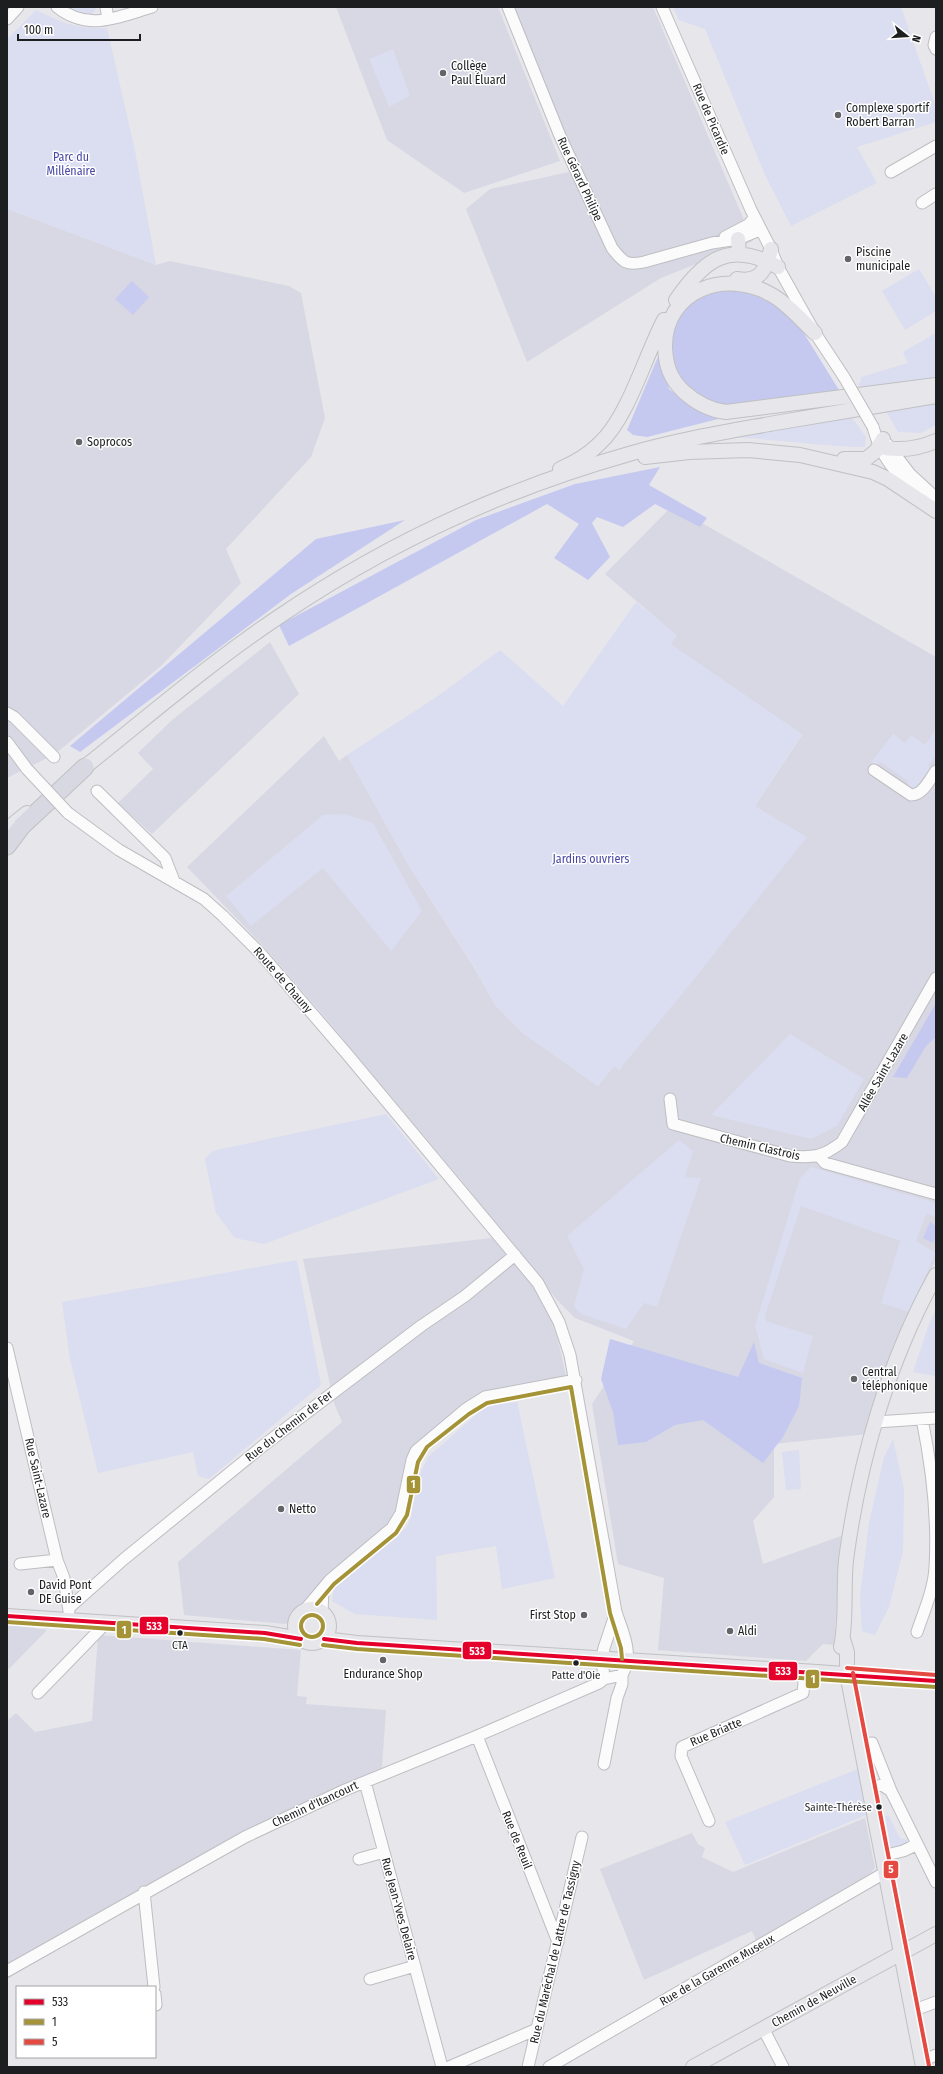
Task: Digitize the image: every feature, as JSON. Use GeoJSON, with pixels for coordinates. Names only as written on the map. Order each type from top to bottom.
{"type":"FeatureCollection","features":[{"type":"Feature","properties":{"kind":"highway"},"geometry":{"type":"LineString","coordinates":[[7,846],[22,826],[85,767]]}},
{"type":"Feature","properties":{"kind":"highway"},"geometry":{"type":"LineString","coordinates":[[7,826],[24,816]]}},
{"type":"Feature","properties":{"kind":"main road"},"geometry":{"type":"LineString","coordinates":[[739,253],[744,237]]}},
{"type":"Feature","properties":{"kind":"main road"},"geometry":{"type":"LineString","coordinates":[[523,490],[578,460],[605,438],[619,419],[662,322],[678,297],[695,277],[711,263],[721,257],[739,253],[771,258],[756,278],[750,280],[718,278],[710,285]]}},
{"type":"Feature","properties":{"kind":"main road"},"geometry":{"type":"LineString","coordinates":[[815,333],[784,304],[760,290],[736,283],[710,285],[695,291],[680,304],[669,323],[665,340],[666,359],[671,378],[685,393],[701,405],[726,412],[936,385]]}},
{"type":"Feature","properties":{"kind":"main road"},"geometry":{"type":"LineString","coordinates":[[7,829],[231,652],[277,618],[322,589],[412,539],[523,490],[595,464],[629,454],[702,436],[936,396]]}},
{"type":"Feature","properties":{"kind":"main road"},"geometry":{"type":"LineString","coordinates":[[595,464],[688,452],[748,450],[860,460],[870,457],[884,445],[915,447],[936,441]]}},
{"type":"Feature","properties":{"kind":"main road"},"geometry":{"type":"LineString","coordinates":[[800,455],[873,472],[888,479],[936,511]]}},
{"type":"Feature","properties":{"kind":"main road"},"geometry":{"type":"LineString","coordinates":[[922,2064],[847,1674],[838,1662],[843,1639],[846,1561],[865,1461],[876,1422],[900,1351],[922,1300],[936,1275]]}},
{"type":"Feature","properties":{"kind":"main road"},"geometry":{"type":"LineString","coordinates":[[301,1639],[296,1633],[295,1625],[298,1617],[304,1611],[315,1609],[322,1612],[326,1616],[329,1625],[328,1632],[324,1639]]}},
{"type":"Feature","properties":{"kind":"main road"},"geometry":{"type":"LineString","coordinates":[[7,1616],[66,1616],[106,1623],[265,1634],[301,1639],[315,1643],[324,1639],[374,1642],[805,1671],[936,1682]]}},
{"type":"Feature","properties":{"kind":"main road"},"geometry":{"type":"LineString","coordinates":[[265,1634],[295,1625]]}},
{"type":"Feature","properties":{"kind":"main road"},"geometry":{"type":"LineString","coordinates":[[329,1625],[348,1637],[374,1642]]}},
{"type":"Feature","properties":{"kind":"main road","name":"Chemin de Neuville"},"geometry":{"type":"LineString","coordinates":[[693,2067],[936,1934]]}},
{"type":"Feature","properties":{"kind":"street"},"geometry":{"type":"LineString","coordinates":[[7,19],[18,7]]}},
{"type":"Feature","properties":{"kind":"street"},"geometry":{"type":"LineString","coordinates":[[57,7],[68,15],[80,20],[92,22],[152,7]]}},
{"type":"Feature","properties":{"kind":"street"},"geometry":{"type":"LineString","coordinates":[[106,7],[108,19]]}},
{"type":"Feature","properties":{"kind":"street","name":"Rue Gérard Philipe"},"geometry":{"type":"LineString","coordinates":[[508,7],[560,136],[612,248],[622,260],[633,265],[712,243],[744,237],[760,230]]}},
{"type":"Feature","properties":{"kind":"street","name":"Rue de Picardie"},"geometry":{"type":"LineString","coordinates":[[662,7],[771,258]]}},
{"type":"Feature","properties":{"kind":"street"},"geometry":{"type":"LineString","coordinates":[[936,37],[934,45],[936,49]]}},
{"type":"Feature","properties":{"kind":"street"},"geometry":{"type":"LineString","coordinates":[[891,172],[936,146]]}},
{"type":"Feature","properties":{"kind":"street"},"geometry":{"type":"LineString","coordinates":[[922,203],[936,194]]}},
{"type":"Feature","properties":{"kind":"street","name":"Rue Gérard Philipe"},"geometry":{"type":"LineString","coordinates":[[712,243],[748,225],[754,218]]}},
{"type":"Feature","properties":{"kind":"street"},"geometry":{"type":"LineString","coordinates":[[744,237],[758,240],[771,258],[815,333],[844,377],[884,445],[900,477],[936,506]]}},
{"type":"Feature","properties":{"kind":"street"},"geometry":{"type":"LineString","coordinates":[[884,445],[910,474],[936,498]]}},
{"type":"Feature","properties":{"kind":"street"},"geometry":{"type":"LineString","coordinates":[[7,713],[14,717],[54,757]]}},
{"type":"Feature","properties":{"kind":"street","name":"Route de Chauny"},"geometry":{"type":"LineString","coordinates":[[7,742],[27,769],[68,812],[119,850],[204,900],[260,954],[517,1258],[546,1296],[559,1322],[570,1355],[576,1380],[616,1612],[627,1647],[628,1659]]}},
{"type":"Feature","properties":{"kind":"street"},"geometry":{"type":"LineString","coordinates":[[874,770],[911,795],[916,795],[921,792],[936,771]]}},
{"type":"Feature","properties":{"kind":"street"},"geometry":{"type":"LineString","coordinates":[[97,791],[165,858],[174,881]]}},
{"type":"Feature","properties":{"kind":"street","name":"Allée Saint-Lazare"},"geometry":{"type":"LineString","coordinates":[[819,1156],[842,1142],[936,978]]}},
{"type":"Feature","properties":{"kind":"street","name":"Chemin Clastrois"},"geometry":{"type":"LineString","coordinates":[[670,1099],[673,1124],[790,1156],[807,1158],[819,1156]]}},
{"type":"Feature","properties":{"kind":"street"},"geometry":{"type":"LineString","coordinates":[[819,1156],[825,1163],[936,1194]]}},
{"type":"Feature","properties":{"kind":"street","name":"Rue du Chemin de Fer"},"geometry":{"type":"LineString","coordinates":[[66,1616],[124,1559],[264,1445],[421,1326],[517,1258]]}},
{"type":"Feature","properties":{"kind":"street","name":"Rue Saint-Lazare"},"geometry":{"type":"LineString","coordinates":[[7,1348],[57,1560],[64,1578],[66,1616]]}},
{"type":"Feature","properties":{"kind":"street"},"geometry":{"type":"LineString","coordinates":[[304,1611],[330,1580],[392,1528],[401,1513],[412,1460],[416,1451],[433,1435],[466,1409],[485,1397],[576,1380]]}},
{"type":"Feature","properties":{"kind":"street"},"geometry":{"type":"LineString","coordinates":[[876,1422],[936,1418]]}},
{"type":"Feature","properties":{"kind":"street"},"geometry":{"type":"LineString","coordinates":[[917,1632],[935,1569],[936,1536],[933,1476],[922,1419]]}},
{"type":"Feature","properties":{"kind":"street"},"geometry":{"type":"LineString","coordinates":[[20,1564],[57,1560]]}},
{"type":"Feature","properties":{"kind":"street"},"geometry":{"type":"LineString","coordinates":[[322,1612],[323,1588]]}},
{"type":"Feature","properties":{"kind":"street"},"geometry":{"type":"LineString","coordinates":[[604,1679],[602,1657],[616,1612]]}},
{"type":"Feature","properties":{"kind":"street"},"geometry":{"type":"LineString","coordinates":[[38,1694],[106,1623]]}},
{"type":"Feature","properties":{"kind":"street"},"geometry":{"type":"LineString","coordinates":[[604,1764],[617,1698],[622,1684],[622,1675],[628,1659]]}},
{"type":"Feature","properties":{"kind":"street","name":"Rue Briatte"},"geometry":{"type":"LineString","coordinates":[[709,1821],[680,1753],[682,1747],[795,1698],[803,1693],[805,1671]]}},
{"type":"Feature","properties":{"kind":"street","name":"Chemin d'Itancourt"},"geometry":{"type":"LineString","coordinates":[[7,1971],[144,1892],[245,1837],[365,1782],[477,1736],[599,1683],[604,1679],[622,1675]]}},
{"type":"Feature","properties":{"kind":"street","name":"Rue de Reuil"},"geometry":{"type":"LineString","coordinates":[[477,1736],[558,1942]]}},
{"type":"Feature","properties":{"kind":"street"},"geometry":{"type":"LineString","coordinates":[[861,1746],[872,1743],[891,1791],[916,1845],[936,1882]]}},
{"type":"Feature","properties":{"kind":"street","name":"Rue Jean-Yves Delaire"},"geometry":{"type":"LineString","coordinates":[[365,1782],[442,2067]]}},
{"type":"Feature","properties":{"kind":"street"},"geometry":{"type":"LineString","coordinates":[[869,1788],[882,1785],[891,1791]]}},
{"type":"Feature","properties":{"kind":"street","name":"Rue du Maréchal de Lattre de Tassigny"},"geometry":{"type":"LineString","coordinates":[[528,2067],[582,1837]]}},
{"type":"Feature","properties":{"kind":"street"},"geometry":{"type":"LineString","coordinates":[[882,1856],[902,1851],[916,1845]]}},
{"type":"Feature","properties":{"kind":"street","name":"Rue Jean-Yves Delaire"},"geometry":{"type":"LineString","coordinates":[[359,1859],[384,1852]]}},
{"type":"Feature","properties":{"kind":"street","name":"Rue de la Garenne Museux"},"geometry":{"type":"LineString","coordinates":[[549,2067],[886,1872]]}},
{"type":"Feature","properties":{"kind":"street"},"geometry":{"type":"LineString","coordinates":[[144,1892],[154,1986]]}},
{"type":"Feature","properties":{"kind":"street","name":"Rue Jean-Yves Delaire"},"geometry":{"type":"LineString","coordinates":[[370,1979],[415,1966]]}},
{"type":"Feature","properties":{"kind":"street"},"geometry":{"type":"LineString","coordinates":[[912,2011],[936,2002]]}},
{"type":"Feature","properties":{"kind":"street"},"geometry":{"type":"LineString","coordinates":[[763,2028],[783,2067]]}},
{"type":"Feature","properties":{"kind":"street"},"geometry":{"type":"LineString","coordinates":[[449,2067],[538,2029]]}},
{"type":"Feature","properties":{"kind":"street"},"geometry":{"type":"LineString","coordinates":[[922,2064],[936,2055]]}},
{"type":"Feature","properties":{"kind":"shaded area","name":"Collège Paul Éluard"},"geometry":{"type":"Polygon","coordinates":[[[336,7],[498,7],[560,161],[464,193],[387,140],[336,7]]]}},
{"type":"Feature","properties":{"kind":"shaded area"},"geometry":{"type":"Polygon","coordinates":[[[514,7],[653,7],[753,241],[661,278],[527,362],[466,209],[490,189],[569,172],[514,7]]]}},
{"type":"Feature","properties":{"kind":"shaded area"},"geometry":{"type":"Polygon","coordinates":[[[7,209],[156,265],[170,261],[289,286],[301,293],[325,418],[311,457],[226,549],[241,583],[161,666],[55,754],[7,778],[7,209]]]}},
{"type":"Feature","properties":{"kind":"shaded area"},"geometry":{"type":"Polygon","coordinates":[[[132,281],[149,297],[133,315],[115,299],[132,281]]]}},
{"type":"Feature","properties":{"kind":"shaded area"},"geometry":{"type":"Polygon","coordinates":[[[726,287],[765,294],[800,327],[842,395],[716,408],[677,381],[669,347],[676,317],[694,298],[726,287]]]}},
{"type":"Feature","properties":{"kind":"shaded area"},"geometry":{"type":"Polygon","coordinates":[[[660,352],[669,389],[695,409],[722,418],[647,437],[633,435],[627,430],[660,352]]]}},
{"type":"Feature","properties":{"kind":"shaded area"},"geometry":{"type":"Polygon","coordinates":[[[660,467],[649,485],[707,518],[700,527],[655,504],[623,527],[597,517],[592,523],[610,557],[588,580],[554,558],[579,524],[547,504],[289,646],[279,625],[476,520],[575,484],[660,467]]]}},
{"type":"Feature","properties":{"kind":"shaded area"},"geometry":{"type":"Polygon","coordinates":[[[672,506],[936,657],[936,1259],[884,1374],[867,1434],[774,1444],[774,1497],[753,1521],[763,1564],[841,1536],[834,1645],[823,1644],[806,1661],[658,1650],[664,1578],[618,1564],[592,1404],[634,1341],[575,1318],[557,1300],[461,1180],[322,1014],[267,950],[187,867],[324,736],[339,761],[347,755],[409,866],[475,969],[495,1005],[524,1034],[598,1086],[614,1066],[620,1070],[755,806],[802,735],[670,644],[676,635],[605,574],[672,506]]]}},
{"type":"Feature","properties":{"kind":"shaded area"},"geometry":{"type":"Polygon","coordinates":[[[405,520],[291,594],[80,752],[70,746],[316,539],[405,520]]]}},
{"type":"Feature","properties":{"kind":"shaded area"},"geometry":{"type":"Polygon","coordinates":[[[270,642],[299,694],[152,834],[118,803],[153,769],[138,753],[172,720],[270,642]]]}},
{"type":"Feature","properties":{"kind":"shaded area"},"geometry":{"type":"Polygon","coordinates":[[[936,1003],[936,1037],[926,1046],[907,1078],[893,1077],[936,1003]]]}},
{"type":"Feature","properties":{"kind":"shaded area"},"geometry":{"type":"Polygon","coordinates":[[[930,1222],[936,1226],[936,1236],[933,1243],[923,1238],[930,1222]]]}},
{"type":"Feature","properties":{"kind":"shaded area"},"geometry":{"type":"Polygon","coordinates":[[[492,1238],[529,1280],[550,1317],[557,1336],[569,1389],[477,1407],[419,1456],[401,1527],[328,1591],[328,1606],[285,1624],[184,1615],[178,1562],[342,1422],[334,1403],[303,1259],[492,1238]]]}},
{"type":"Feature","properties":{"kind":"shaded area"},"geometry":{"type":"Polygon","coordinates":[[[610,1339],[738,1377],[754,1342],[759,1363],[802,1378],[799,1406],[783,1437],[763,1463],[703,1420],[675,1425],[646,1442],[618,1445],[613,1412],[601,1379],[610,1339]]]}},
{"type":"Feature","properties":{"kind":"shaded area"},"geometry":{"type":"Polygon","coordinates":[[[7,1624],[47,1630],[7,1671],[7,1624]]]}},
{"type":"Feature","properties":{"kind":"shaded area"},"geometry":{"type":"Polygon","coordinates":[[[98,1635],[301,1650],[297,1696],[307,1697],[306,1704],[386,1710],[381,1780],[354,1791],[180,1876],[7,1979],[7,1721],[16,1713],[35,1732],[92,1721],[98,1635]]]}},
{"type":"Feature","properties":{"kind":"shaded area"},"geometry":{"type":"Polygon","coordinates":[[[865,1818],[875,1868],[871,1873],[756,1940],[752,1931],[644,1980],[600,1869],[692,1833],[698,1844],[705,1848],[702,1857],[733,1872],[865,1818]]]}},
{"type":"Feature","properties":{"kind":"green space"},"geometry":{"type":"Polygon","coordinates":[[[71,7],[97,7],[91,16],[75,11],[71,7]]]}},
{"type":"Feature","properties":{"kind":"green space","name":"Complexe sportif Robert Barran"},"geometry":{"type":"Polygon","coordinates":[[[673,7],[901,7],[936,107],[936,122],[857,147],[877,183],[791,226],[765,175],[705,29],[679,20],[673,7]]]}},
{"type":"Feature","properties":{"kind":"green space","name":"Parc du Millénaire"},"geometry":{"type":"Polygon","coordinates":[[[36,10],[70,24],[107,28],[135,151],[156,265],[7,209],[7,39],[36,10]]]}},
{"type":"Feature","properties":{"kind":"green space"},"geometry":{"type":"Polygon","coordinates":[[[393,49],[410,96],[389,107],[369,59],[393,49]]]}},
{"type":"Feature","properties":{"kind":"green space"},"geometry":{"type":"Polygon","coordinates":[[[919,269],[936,297],[936,311],[905,330],[882,291],[919,269]]]}},
{"type":"Feature","properties":{"kind":"green space"},"geometry":{"type":"Polygon","coordinates":[[[936,333],[936,383],[862,391],[858,384],[861,381],[861,377],[908,363],[903,352],[936,333]]]}},
{"type":"Feature","properties":{"kind":"green space"},"geometry":{"type":"Polygon","coordinates":[[[936,402],[936,425],[921,433],[898,432],[886,411],[936,402]]]}},
{"type":"Feature","properties":{"kind":"green space"},"geometry":{"type":"Polygon","coordinates":[[[851,416],[866,437],[865,447],[730,437],[851,416]]]}},
{"type":"Feature","properties":{"kind":"green space","name":"Jardins ouvriers"},"geometry":{"type":"Polygon","coordinates":[[[636,602],[677,635],[671,644],[802,734],[755,806],[807,837],[683,993],[619,1070],[614,1066],[598,1086],[524,1034],[495,1005],[475,968],[409,866],[347,755],[438,696],[500,650],[563,706],[636,602]]]}},
{"type":"Feature","properties":{"kind":"green space"},"geometry":{"type":"Polygon","coordinates":[[[936,729],[936,755],[928,766],[932,769],[919,787],[908,788],[908,781],[880,762],[876,767],[871,762],[893,734],[905,743],[911,735],[925,745],[936,729]]]}},
{"type":"Feature","properties":{"kind":"green space"},"geometry":{"type":"Polygon","coordinates":[[[344,814],[373,823],[422,911],[391,951],[323,868],[251,926],[226,896],[323,815],[344,814]]]}},
{"type":"Feature","properties":{"kind":"green space"},"geometry":{"type":"Polygon","coordinates":[[[790,1034],[864,1079],[837,1126],[811,1139],[711,1115],[790,1034]]]}},
{"type":"Feature","properties":{"kind":"green space"},"geometry":{"type":"Polygon","coordinates":[[[386,1114],[439,1179],[264,1244],[235,1238],[216,1213],[205,1159],[212,1151],[386,1114]]]}},
{"type":"Feature","properties":{"kind":"green space"},"geometry":{"type":"Polygon","coordinates":[[[679,1140],[693,1151],[685,1177],[701,1178],[657,1307],[644,1303],[626,1329],[581,1314],[574,1306],[584,1269],[567,1236],[679,1140]]]}},
{"type":"Feature","properties":{"kind":"green space"},"geometry":{"type":"Polygon","coordinates":[[[811,1167],[936,1203],[936,1218],[927,1213],[916,1241],[936,1253],[909,1312],[881,1303],[900,1241],[801,1206],[765,1316],[766,1321],[813,1336],[803,1373],[764,1359],[755,1326],[800,1178],[811,1167]]]}},
{"type":"Feature","properties":{"kind":"green space"},"geometry":{"type":"Polygon","coordinates":[[[297,1260],[321,1385],[209,1479],[198,1476],[193,1452],[98,1473],[70,1359],[62,1302],[297,1260]]]}},
{"type":"Feature","properties":{"kind":"green space"},"geometry":{"type":"Polygon","coordinates":[[[936,1309],[936,1376],[913,1372],[929,1324],[936,1309]]]}},
{"type":"Feature","properties":{"kind":"green space"},"geometry":{"type":"Polygon","coordinates":[[[517,1402],[555,1578],[502,1589],[496,1546],[436,1556],[437,1620],[355,1614],[332,1601],[334,1588],[407,1527],[411,1517],[418,1478],[428,1457],[487,1405],[517,1402]]]}},
{"type":"Feature","properties":{"kind":"green space"},"geometry":{"type":"Polygon","coordinates":[[[893,1439],[904,1489],[903,1551],[889,1607],[875,1635],[862,1631],[860,1597],[869,1523],[884,1457],[893,1439]]]}},
{"type":"Feature","properties":{"kind":"green space"},"geometry":{"type":"Polygon","coordinates":[[[799,1450],[801,1489],[786,1490],[782,1452],[799,1450]]]}},
{"type":"Feature","properties":{"kind":"green space"},"geometry":{"type":"Polygon","coordinates":[[[858,1769],[866,1815],[745,1865],[725,1822],[858,1769]]]}},
{"type":"Feature","properties":{"kind":"green space"},"geometry":{"type":"Polygon","coordinates":[[[887,1812],[900,1838],[908,1840],[907,1844],[893,1849],[888,1844],[890,1841],[885,1816],[888,1816],[887,1812]]]}},
{"type":"Feature","properties":{"kind":"transit line","name":"1"},"geometry":{"type":"LineString","coordinates":[[317,1604],[334,1584],[396,1533],[407,1515],[418,1462],[427,1447],[469,1414],[487,1403],[571,1387],[610,1613],[621,1648],[622,1659]]}},
{"type":"Feature","properties":{"kind":"transit line","name":"1"},"geometry":{"type":"LineString","coordinates":[[312,1615],[316,1616],[322,1622],[323,1626],[322,1630],[316,1636],[312,1637],[308,1636],[302,1630],[301,1626],[302,1622],[308,1616],[312,1615]]}},
{"type":"Feature","properties":{"kind":"transit line","name":"533"},"geometry":{"type":"LineString","coordinates":[[7,1616],[265,1633],[301,1639]]}},
{"type":"Feature","properties":{"kind":"transit line","name":"1"},"geometry":{"type":"LineString","coordinates":[[7,1622],[264,1639],[300,1645]]}},
{"type":"Feature","properties":{"kind":"transit line","name":"533"},"geometry":{"type":"LineString","coordinates":[[324,1639],[357,1643],[936,1681]]}},
{"type":"Feature","properties":{"kind":"transit line","name":"1"},"geometry":{"type":"LineString","coordinates":[[323,1645],[357,1649],[936,1687]]}},
{"type":"Feature","properties":{"kind":"transit line","name":"5"},"geometry":{"type":"LineString","coordinates":[[847,1668],[936,1675]]}},
{"type":"Feature","properties":{"kind":"transit line","name":"5"},"geometry":{"type":"LineString","coordinates":[[853,1673],[929,2066]]}},
{"type":"Feature","properties":{"kind":"place","name":"Collège Paul Éluard"},"geometry":{"type":"Point","coordinates":[443,73]}},
{"type":"Feature","properties":{"kind":"place","name":"Complexe sportif Robert Barran"},"geometry":{"type":"Point","coordinates":[838,115]}},
{"type":"Feature","properties":{"kind":"place","name":"Piscine municipale"},"geometry":{"type":"Point","coordinates":[848,259]}},
{"type":"Feature","properties":{"kind":"place","name":"Soprocos"},"geometry":{"type":"Point","coordinates":[79,442]}},
{"type":"Feature","properties":{"kind":"place","name":"Central téléphonique"},"geometry":{"type":"Point","coordinates":[854,1379]}},
{"type":"Feature","properties":{"kind":"place","name":"Netto"},"geometry":{"type":"Point","coordinates":[281,1509]}},
{"type":"Feature","properties":{"kind":"place","name":"David Pont DE Guise"},"geometry":{"type":"Point","coordinates":[31,1592]}},
{"type":"Feature","properties":{"kind":"place","name":"First Stop"},"geometry":{"type":"Point","coordinates":[584,1615]}},
{"type":"Feature","properties":{"kind":"place","name":"Aldi"},"geometry":{"type":"Point","coordinates":[730,1631]}},
{"type":"Feature","properties":{"kind":"place","name":"CTA"},"geometry":{"type":"Point","coordinates":[180,1633]}},
{"type":"Feature","properties":{"kind":"place","name":"Endurance Shop"},"geometry":{"type":"Point","coordinates":[383,1660]}},
{"type":"Feature","properties":{"kind":"place","name":"Patte d'Oie"},"geometry":{"type":"Point","coordinates":[576,1663]}},
{"type":"Feature","properties":{"kind":"place","name":"Sainte-Thérèse"},"geometry":{"type":"Point","coordinates":[879,1807]}}]}
